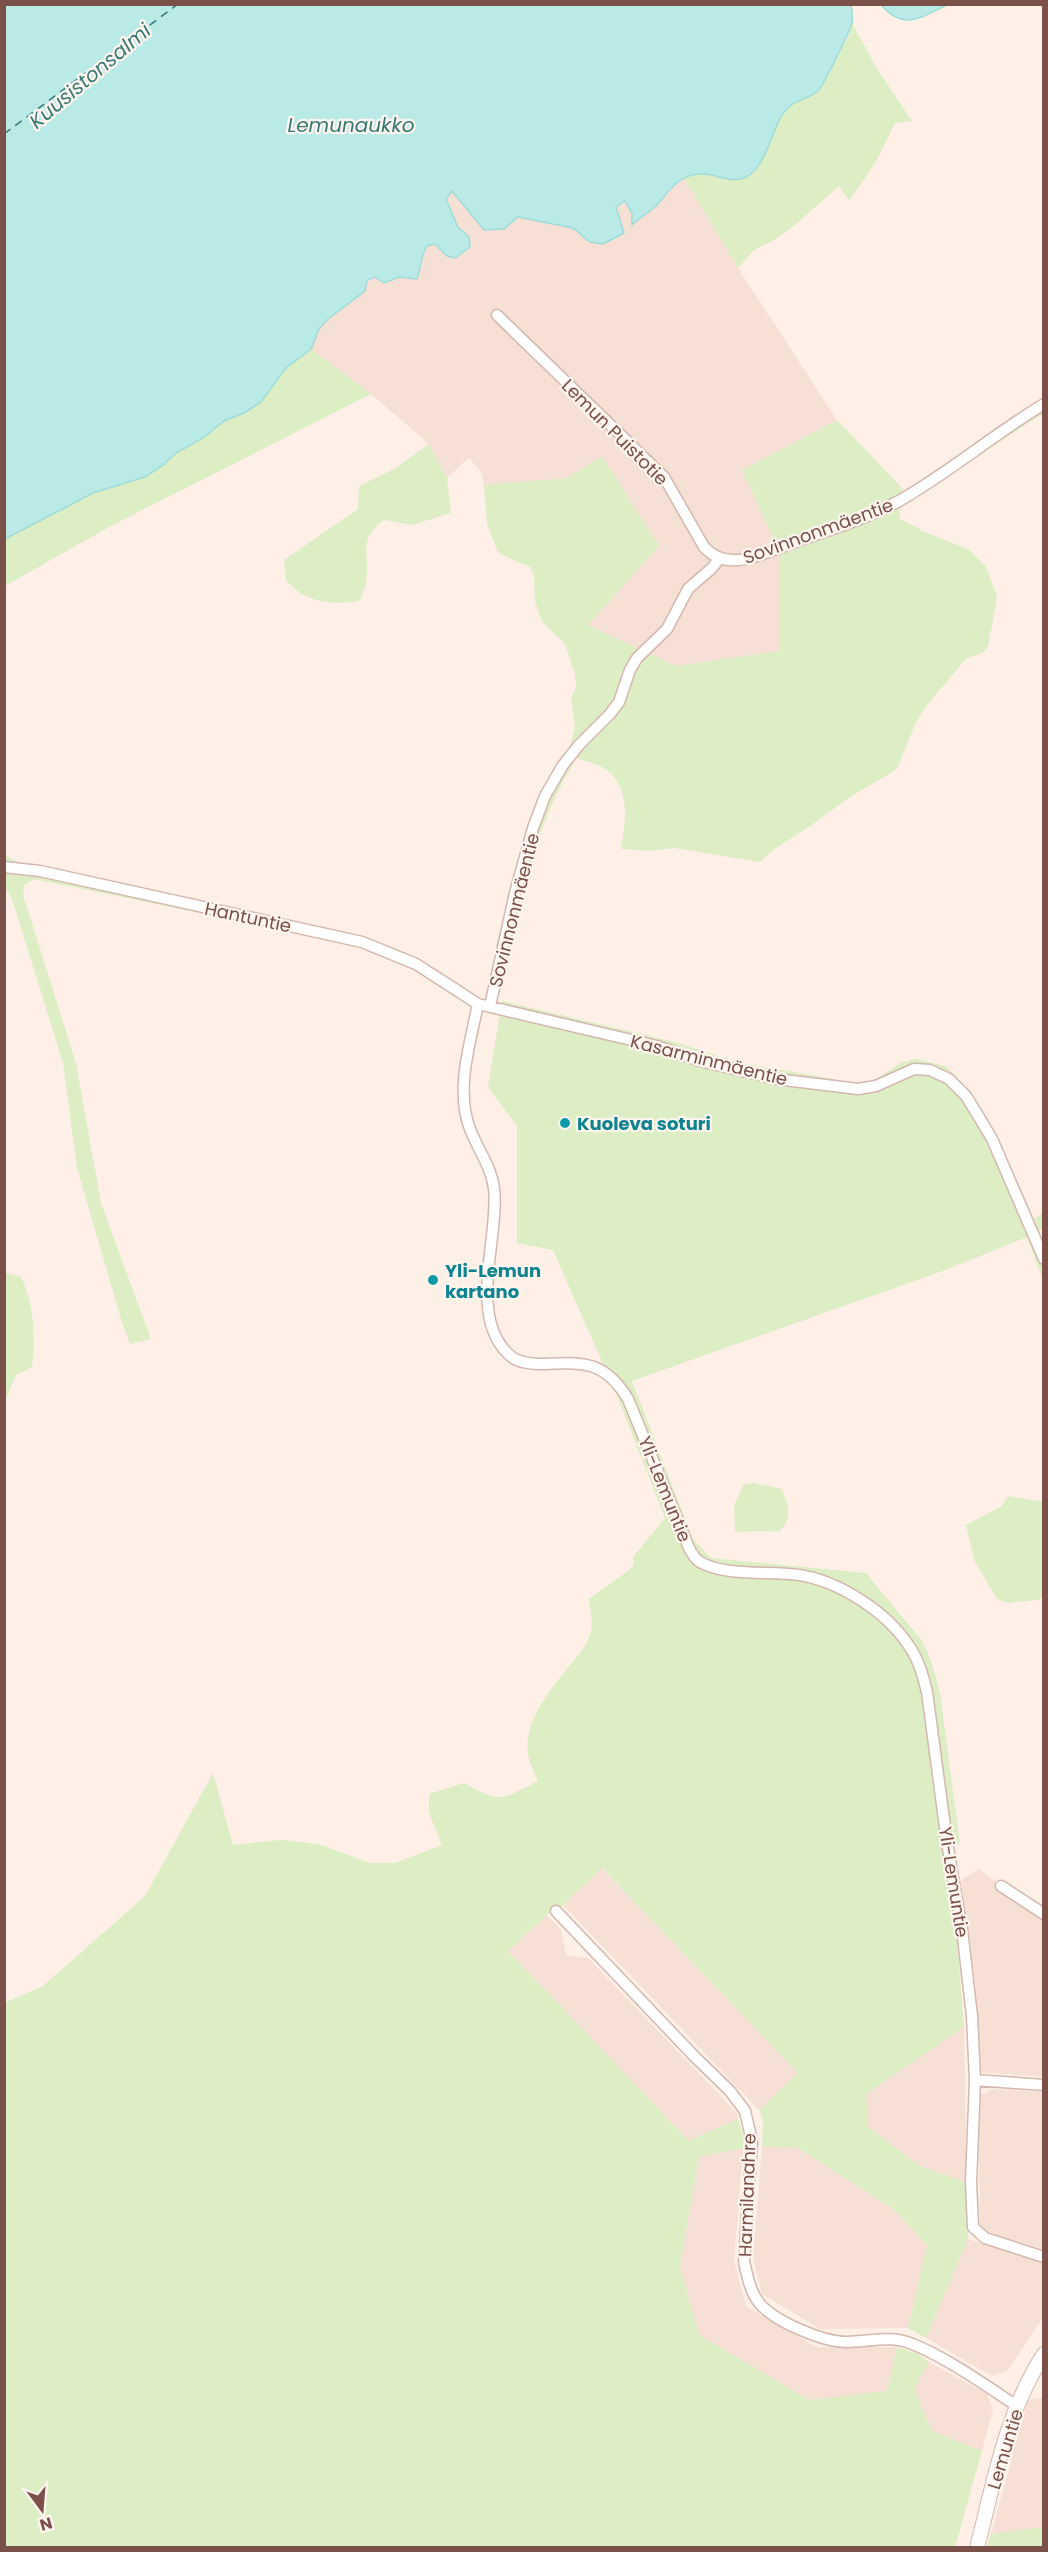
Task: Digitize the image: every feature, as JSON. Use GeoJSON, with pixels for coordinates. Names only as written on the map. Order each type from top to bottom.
{"type":"FeatureCollection","features":[{"type":"Feature","properties":{"kind":"street","name":"Lemun Puistotie"},"geometry":{"type":"LineString","coordinates":[[497,315],[664,477],[704,547],[719,559]]}},
{"type":"Feature","properties":{"kind":"street","name":"Sovinnonmäentie"},"geometry":{"type":"LineString","coordinates":[[490,1006],[515,893],[533,828],[545,796],[568,758],[619,702],[630,670],[637,658],[667,629],[687,589],[719,559],[741,561],[897,502],[935,479],[1044,404]]}},
{"type":"Feature","properties":{"kind":"street","name":"Hantuntie"},"geometry":{"type":"LineString","coordinates":[[4,867],[40,871],[362,942],[416,964],[478,1004]]}},
{"type":"Feature","properties":{"kind":"street","name":"Kasarminmäentie"},"geometry":{"type":"LineString","coordinates":[[478,1004],[657,1046],[700,1061],[776,1079],[858,1089],[876,1086],[914,1069],[930,1070],[949,1079],[966,1096],[992,1138],[1044,1259]]}},
{"type":"Feature","properties":{"kind":"street","name":"Yli-Lemuntie"},"geometry":{"type":"LineString","coordinates":[[478,1004],[468,1053],[463,1095],[470,1131],[491,1172],[494,1188],[495,1222],[488,1264],[487,1290],[490,1317],[503,1349],[514,1359],[532,1364],[576,1362],[594,1365],[609,1374],[619,1384],[628,1399],[695,1559],[705,1565],[721,1569],[802,1576],[852,1596],[893,1627],[909,1645],[921,1668],[927,1692],[947,1842],[962,1929],[972,2016],[975,2080],[973,2227],[985,2238],[1044,2257]]}},
{"type":"Feature","properties":{"kind":"street"},"geometry":{"type":"LineString","coordinates":[[1001,1886],[1044,1914]]}},
{"type":"Feature","properties":{"kind":"street","name":"Harmilanahre"},"geometry":{"type":"LineString","coordinates":[[556,1911],[694,2057],[730,2091],[745,2110],[752,2141],[744,2261],[747,2277],[760,2304],[771,2313],[805,2331],[833,2341],[885,2339],[909,2343],[1017,2406]]}},
{"type":"Feature","properties":{"kind":"street"},"geometry":{"type":"LineString","coordinates":[[975,2080],[1044,2085]]}},
{"type":"Feature","properties":{"kind":"street","name":"Lemuntie"},"geometry":{"type":"LineString","coordinates":[[977,2547],[1017,2406],[1044,2354]]}},
{"type":"Feature","properties":{"kind":"shaded area"},"geometry":{"type":"Polygon","coordinates":[[[684,178],[738,268],[837,420],[742,470],[779,551],[779,651],[676,666],[588,625],[602,457],[567,478],[484,485],[481,472],[469,458],[447,478],[429,444],[371,394],[311,349],[319,329],[367,280],[375,277],[384,283],[399,277],[417,279],[422,266],[423,252],[427,246],[435,244],[447,256],[469,237],[458,227],[446,199],[452,191],[484,230],[504,229],[518,217],[573,228],[590,242],[616,207],[626,200],[632,213],[632,224],[655,207],[668,189],[684,178]]]}},
{"type":"Feature","properties":{"kind":"shaded area"},"geometry":{"type":"Polygon","coordinates":[[[601,1868],[798,2073],[759,2110],[563,1905],[601,1868]]]}},
{"type":"Feature","properties":{"kind":"shaded area"},"geometry":{"type":"Polygon","coordinates":[[[979,1869],[1043,1918],[1043,2077],[978,2072],[976,1987],[961,1880],[979,1869]]]}},
{"type":"Feature","properties":{"kind":"shaded area"},"geometry":{"type":"Polygon","coordinates":[[[547,1915],[561,1930],[566,1955],[588,1958],[737,2113],[738,2119],[689,2141],[508,1951],[547,1915]]]}},
{"type":"Feature","properties":{"kind":"shaded area"},"geometry":{"type":"Polygon","coordinates":[[[964,2027],[967,2183],[918,2165],[868,2127],[866,2094],[964,2027]]]}},
{"type":"Feature","properties":{"kind":"shaded area"},"geometry":{"type":"Polygon","coordinates":[[[992,2089],[1043,2092],[1043,2249],[980,2230],[978,2094],[984,2094],[992,2089]]]}},
{"type":"Feature","properties":{"kind":"shaded area"},"geometry":{"type":"Polygon","coordinates":[[[762,2146],[798,2148],[895,2210],[927,2246],[908,2328],[820,2329],[762,2294],[753,2259],[762,2146]]]}},
{"type":"Feature","properties":{"kind":"shaded area"},"geometry":{"type":"Polygon","coordinates":[[[743,2148],[734,2261],[746,2306],[816,2347],[897,2347],[887,2391],[809,2400],[699,2335],[680,2266],[699,2157],[743,2148]]]}},
{"type":"Feature","properties":{"kind":"shaded area"},"geometry":{"type":"Polygon","coordinates":[[[968,2239],[1043,2262],[1043,2317],[1008,2370],[992,2376],[926,2338],[968,2239]]]}},
{"type":"Feature","properties":{"kind":"shaded area"},"geometry":{"type":"Polygon","coordinates":[[[929,2362],[987,2394],[993,2409],[982,2451],[932,2431],[914,2388],[929,2362]]]}},
{"type":"Feature","properties":{"kind":"shaded area"},"geometry":{"type":"Polygon","coordinates":[[[1043,2398],[1043,2527],[991,2534],[1028,2400],[1043,2398]]]}},
{"type":"Feature","properties":{"kind":"green space"},"geometry":{"type":"Polygon","coordinates":[[[852,23],[876,67],[912,121],[895,123],[876,162],[849,201],[839,186],[795,225],[776,239],[754,250],[738,268],[684,178],[700,173],[734,180],[759,164],[789,105],[818,91],[829,75],[835,57],[847,39],[852,23]]]}},
{"type":"Feature","properties":{"kind":"green space"},"geometry":{"type":"Polygon","coordinates":[[[311,349],[371,394],[109,527],[5,586],[4,539],[93,493],[145,477],[224,421],[244,413],[261,402],[285,369],[311,349]]]}},
{"type":"Feature","properties":{"kind":"green space"},"geometry":{"type":"Polygon","coordinates":[[[1043,398],[1043,415],[899,508],[900,519],[927,533],[968,549],[986,566],[997,597],[988,647],[982,653],[967,658],[927,705],[916,722],[897,769],[847,799],[773,850],[760,862],[674,848],[650,851],[621,849],[625,814],[622,792],[610,773],[600,766],[577,758],[564,780],[543,827],[527,875],[508,949],[496,946],[537,799],[570,746],[575,727],[571,698],[576,687],[575,675],[565,644],[542,622],[535,601],[534,576],[530,567],[498,553],[487,524],[484,485],[567,478],[602,456],[659,546],[588,625],[676,666],[779,651],[779,551],[742,470],[837,420],[905,491],[1043,398]]]}},
{"type":"Feature","properties":{"kind":"green space"},"geometry":{"type":"Polygon","coordinates":[[[429,444],[447,478],[451,513],[412,525],[384,520],[375,528],[367,541],[366,582],[360,600],[340,603],[325,602],[303,595],[286,581],[284,560],[358,509],[359,486],[394,469],[429,444]]]}},
{"type":"Feature","properties":{"kind":"green space"},"geometry":{"type":"Polygon","coordinates":[[[4,854],[18,862],[224,906],[224,918],[34,879],[23,886],[24,898],[76,1063],[101,1203],[151,1339],[130,1344],[121,1319],[77,1168],[63,1063],[11,896],[5,888],[4,854]]]}},
{"type":"Feature","properties":{"kind":"green space"},"geometry":{"type":"Polygon","coordinates":[[[502,1001],[675,1042],[737,1062],[862,1084],[876,1079],[902,1062],[915,1059],[946,1066],[961,1082],[997,1136],[1034,1219],[1043,1213],[1043,1228],[1039,1231],[1043,1243],[1043,1280],[1027,1237],[948,1269],[632,1381],[693,1539],[711,1558],[866,1573],[922,1641],[931,1660],[940,1693],[960,1844],[943,1850],[956,1928],[964,2027],[866,2094],[868,2127],[918,2165],[967,2183],[968,2239],[926,2338],[908,2328],[927,2246],[895,2210],[798,2148],[762,2146],[763,2121],[759,2110],[798,2073],[602,1868],[563,1905],[547,1915],[508,1951],[689,2141],[738,2119],[745,2139],[743,2148],[699,2157],[680,2266],[699,2335],[809,2400],[887,2391],[897,2347],[918,2354],[929,2362],[914,2388],[932,2431],[982,2451],[955,2547],[5,2547],[4,2003],[43,1986],[145,1896],[213,1773],[233,1845],[281,1840],[318,1844],[370,1863],[395,1863],[442,1845],[429,1813],[429,1794],[464,1783],[486,1794],[501,1797],[508,1796],[538,1781],[528,1755],[529,1731],[545,1698],[587,1642],[592,1627],[589,1599],[629,1570],[634,1564],[633,1557],[665,1518],[619,1401],[553,1250],[517,1243],[517,1126],[488,1087],[502,1001]]]}},
{"type":"Feature","properties":{"kind":"green space"},"geometry":{"type":"Polygon","coordinates":[[[5,1273],[21,1277],[29,1298],[34,1344],[32,1367],[16,1375],[5,1401],[5,1273]]]}},
{"type":"Feature","properties":{"kind":"green space"},"geometry":{"type":"Polygon","coordinates":[[[754,1483],[782,1489],[788,1516],[780,1531],[735,1532],[734,1505],[744,1484],[754,1483]]]}},
{"type":"Feature","properties":{"kind":"green space"},"geometry":{"type":"Polygon","coordinates":[[[1008,1496],[1043,1502],[1043,1597],[1037,1600],[1007,1603],[997,1599],[974,1560],[966,1525],[1002,1506],[1008,1496]]]}},
{"type":"Feature","properties":{"kind":"green space"},"geometry":{"type":"Polygon","coordinates":[[[1043,2527],[1043,2547],[987,2547],[991,2534],[1043,2527]]]}},
{"type":"Feature","properties":{"kind":"water"},"geometry":{"type":"Polygon","coordinates":[[[851,4],[852,23],[821,87],[813,94],[789,106],[777,124],[760,164],[748,176],[736,180],[705,174],[686,177],[675,185],[654,208],[632,225],[632,213],[625,201],[616,207],[624,233],[603,244],[590,242],[573,228],[518,217],[504,229],[484,230],[452,191],[446,199],[458,227],[469,237],[470,247],[455,258],[447,256],[435,244],[427,246],[417,279],[399,277],[384,283],[375,277],[367,280],[365,291],[328,319],[319,329],[311,349],[285,369],[261,402],[244,413],[224,421],[145,477],[93,493],[5,539],[5,5],[851,4]]]}},
{"type":"Feature","properties":{"kind":"water"},"geometry":{"type":"Polygon","coordinates":[[[881,5],[947,5],[920,18],[905,20],[889,13],[881,5]]]}},
{"type":"Feature","properties":{"kind":"ferry route"},"geometry":{"type":"LineString","coordinates":[[4,134],[178,4]]}},
{"type":"Feature","properties":{"kind":"place","name":"Kuoleva soturi"},"geometry":{"type":"Point","coordinates":[565,1123]}},
{"type":"Feature","properties":{"kind":"place","name":"Yli-Lemun kartano"},"geometry":{"type":"Point","coordinates":[433,1280]}},
{"type":"Feature","properties":{"kind":"water label","name":"Kuusistonsalmi"},"geometry":{"type":"Point","coordinates":[90,76]}},
{"type":"Feature","properties":{"kind":"water label","name":"Lemunaukko"},"geometry":{"type":"Point","coordinates":[351,125]}}]}
